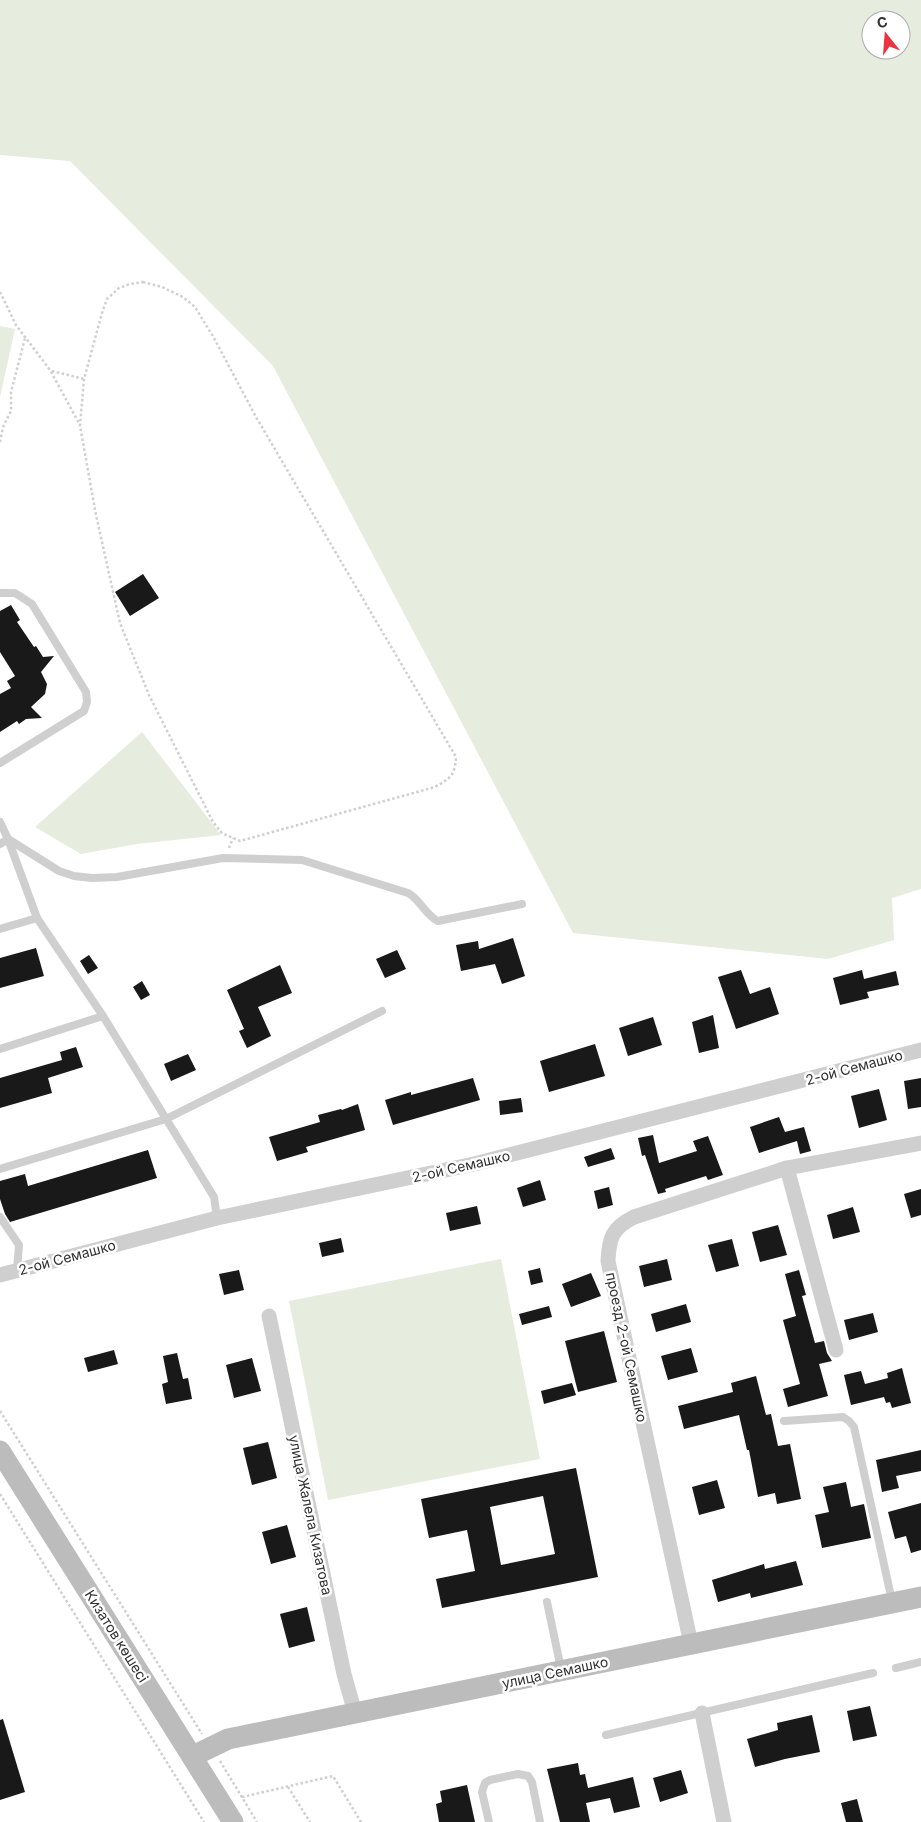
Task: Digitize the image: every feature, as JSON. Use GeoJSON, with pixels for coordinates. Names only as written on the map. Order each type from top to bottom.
{"type":"FeatureCollection","features":[{"type":"Feature","properties":{"kind":"street","name":"2-ой Семашко"},"geometry":{"type":"LineString","coordinates":[[0,1275],[217,1218],[474,1164],[921,1050]]}},
{"type":"Feature","properties":{"kind":"street","name":"проезд 2-ой Семашко"},"geometry":{"type":"LineString","coordinates":[[691,1644],[608,1261],[609,1245],[613,1232],[622,1223],[634,1217],[787,1168],[921,1143]]}},
{"type":"Feature","properties":{"kind":"street"},"geometry":{"type":"LineString","coordinates":[[787,1168],[836,1350]]}},
{"type":"Feature","properties":{"kind":"street","name":"улица Жалела Кизатова"},"geometry":{"type":"LineString","coordinates":[[269,1316],[344,1674],[355,1713]]}},
{"type":"Feature","properties":{"kind":"street","name":"Кизатов көшесі"},"geometry":{"type":"LineString","coordinates":[[0,1451],[202,1751],[233,1822]]}},
{"type":"Feature","properties":{"kind":"street","name":"улица Семашко"},"geometry":{"type":"LineString","coordinates":[[202,1751],[228,1738],[921,1597]]}},
{"type":"Feature","properties":{"kind":"street"},"geometry":{"type":"LineString","coordinates":[[702,1713],[724,1822]]}},
{"type":"Feature","properties":{"kind":"lane"},"geometry":{"type":"LineString","coordinates":[[0,593],[15,593],[32,604],[86,692],[87,702],[84,710],[0,763]]}},
{"type":"Feature","properties":{"kind":"lane"},"geometry":{"type":"LineString","coordinates":[[0,822],[37,918],[103,1016],[214,1197],[217,1218]]}},
{"type":"Feature","properties":{"kind":"lane"},"geometry":{"type":"LineString","coordinates":[[0,844],[8,839]]}},
{"type":"Feature","properties":{"kind":"lane"},"geometry":{"type":"LineString","coordinates":[[8,839],[59,871],[74,876],[92,878],[116,877],[224,858],[302,860],[408,893],[420,902],[430,916],[438,922],[522,904]]}},
{"type":"Feature","properties":{"kind":"lane"},"geometry":{"type":"LineString","coordinates":[[0,929],[37,918]]}},
{"type":"Feature","properties":{"kind":"lane"},"geometry":{"type":"LineString","coordinates":[[0,1169],[166,1119],[382,1011]]}},
{"type":"Feature","properties":{"kind":"lane"},"geometry":{"type":"LineString","coordinates":[[0,1049],[103,1016]]}},
{"type":"Feature","properties":{"kind":"lane"},"geometry":{"type":"LineString","coordinates":[[0,1217],[19,1246],[17,1270]]}},
{"type":"Feature","properties":{"kind":"lane"},"geometry":{"type":"LineString","coordinates":[[784,1421],[843,1417],[854,1427],[892,1603]]}},
{"type":"Feature","properties":{"kind":"lane"},"geometry":{"type":"LineString","coordinates":[[547,1602],[562,1671]]}},
{"type":"Feature","properties":{"kind":"lane"},"geometry":{"type":"LineString","coordinates":[[896,1668],[921,1662]]}},
{"type":"Feature","properties":{"kind":"lane"},"geometry":{"type":"LineString","coordinates":[[606,1735],[873,1673]]}},
{"type":"Feature","properties":{"kind":"lane"},"geometry":{"type":"LineString","coordinates":[[489,1822],[482,1792],[485,1783],[490,1780],[518,1774],[528,1776],[532,1782],[540,1822]]}},
{"type":"Feature","properties":{"kind":"path"},"geometry":{"type":"LineString","coordinates":[[143,282],[162,287],[184,297],[195,307],[214,338],[256,417],[456,757],[455,770],[449,780],[435,787],[240,841],[222,832],[213,822],[149,695],[120,623],[96,514],[80,426],[84,378],[107,299],[119,288],[143,282]]}},
{"type":"Feature","properties":{"kind":"path"},"geometry":{"type":"LineString","coordinates":[[0,292],[16,325],[50,370],[80,426]]}},
{"type":"Feature","properties":{"kind":"path"},"geometry":{"type":"LineString","coordinates":[[0,442],[3,427],[11,411],[10,392],[25,337]]}},
{"type":"Feature","properties":{"kind":"path"},"geometry":{"type":"LineString","coordinates":[[50,370],[84,378]]}},
{"type":"Feature","properties":{"kind":"path"},"geometry":{"type":"LineString","coordinates":[[0,1411],[202,1751],[242,1797],[257,1822]]}},
{"type":"Feature","properties":{"kind":"path"},"geometry":{"type":"LineString","coordinates":[[0,1494],[204,1822]]}},
{"type":"Feature","properties":{"kind":"path"},"geometry":{"type":"LineString","coordinates":[[242,1797],[333,1776],[359,1822]]}},
{"type":"Feature","properties":{"kind":"path"},"geometry":{"type":"LineString","coordinates":[[288,1786],[310,1822]]}},
{"type":"Feature","properties":{"kind":"shaded area"},"geometry":{"type":"Polygon","coordinates":[[[0,0],[921,0],[921,889],[892,898],[894,940],[828,959],[573,933],[273,366],[70,161],[0,155],[0,0]]]}},
{"type":"Feature","properties":{"kind":"shaded area"},"geometry":{"type":"Polygon","coordinates":[[[0,326],[15,329],[0,397],[0,326]]]}},
{"type":"Feature","properties":{"kind":"shaded area"},"geometry":{"type":"Polygon","coordinates":[[[142,732],[221,835],[137,844],[81,854],[35,827],[142,732]]]}},
{"type":"Feature","properties":{"kind":"shaded area"},"geometry":{"type":"Polygon","coordinates":[[[501,1259],[540,1459],[328,1500],[289,1301],[501,1259]]]}},
{"type":"Feature","properties":{"kind":"building"},"geometry":{"type":"Polygon","coordinates":[[[143,574],[159,598],[130,616],[115,592],[143,574]]]}},
{"type":"Feature","properties":{"kind":"building"},"geometry":{"type":"Polygon","coordinates":[[[11,605],[20,620],[17,622],[34,647],[36,646],[43,657],[54,656],[41,672],[47,684],[45,694],[31,707],[42,718],[26,719],[19,724],[17,721],[0,732],[0,694],[11,688],[7,681],[15,676],[0,652],[0,611],[11,605]]]}},
{"type":"Feature","properties":{"kind":"building"},"geometry":{"type":"Polygon","coordinates":[[[513,938],[525,976],[502,984],[495,964],[461,971],[456,945],[478,941],[479,949],[513,938]]]}},
{"type":"Feature","properties":{"kind":"building"},"geometry":{"type":"Polygon","coordinates":[[[36,948],[44,976],[0,988],[0,958],[36,948]]]}},
{"type":"Feature","properties":{"kind":"building"},"geometry":{"type":"Polygon","coordinates":[[[397,950],[406,969],[385,978],[376,959],[397,950]]]}},
{"type":"Feature","properties":{"kind":"building"},"geometry":{"type":"Polygon","coordinates":[[[89,955],[98,968],[88,974],[80,961],[89,955]]]}},
{"type":"Feature","properties":{"kind":"building"},"geometry":{"type":"Polygon","coordinates":[[[280,965],[292,993],[258,1007],[271,1036],[247,1048],[239,1031],[244,1029],[227,990],[280,965]]]}},
{"type":"Feature","properties":{"kind":"building"},"geometry":{"type":"Polygon","coordinates":[[[741,970],[750,994],[770,987],[779,1014],[736,1029],[718,977],[741,970]]]}},
{"type":"Feature","properties":{"kind":"building"},"geometry":{"type":"Polygon","coordinates":[[[862,970],[864,979],[896,971],[899,985],[867,992],[869,998],[840,1005],[833,978],[862,970]]]}},
{"type":"Feature","properties":{"kind":"building"},"geometry":{"type":"Polygon","coordinates":[[[142,981],[150,995],[141,1000],[133,987],[142,981]]]}},
{"type":"Feature","properties":{"kind":"building"},"geometry":{"type":"Polygon","coordinates":[[[713,1015],[719,1048],[699,1053],[692,1022],[713,1015]]]}},
{"type":"Feature","properties":{"kind":"building"},"geometry":{"type":"Polygon","coordinates":[[[653,1017],[662,1045],[628,1056],[619,1028],[653,1017]]]}},
{"type":"Feature","properties":{"kind":"building"},"geometry":{"type":"Polygon","coordinates":[[[595,1044],[605,1076],[549,1092],[540,1061],[595,1044]]]}},
{"type":"Feature","properties":{"kind":"building"},"geometry":{"type":"Polygon","coordinates":[[[76,1047],[83,1067],[48,1078],[52,1093],[0,1108],[0,1078],[62,1060],[60,1052],[76,1047]]]}},
{"type":"Feature","properties":{"kind":"building"},"geometry":{"type":"Polygon","coordinates":[[[188,1054],[196,1070],[171,1081],[164,1064],[188,1054]]]}},
{"type":"Feature","properties":{"kind":"building"},"geometry":{"type":"Polygon","coordinates":[[[473,1078],[480,1100],[393,1125],[385,1100],[473,1078]]]}},
{"type":"Feature","properties":{"kind":"building"},"geometry":{"type":"Polygon","coordinates":[[[921,1078],[921,1107],[908,1109],[904,1081],[921,1078]]]}},
{"type":"Feature","properties":{"kind":"building"},"geometry":{"type":"Polygon","coordinates":[[[879,1089],[887,1120],[859,1128],[851,1096],[879,1089]]]}},
{"type":"Feature","properties":{"kind":"building"},"geometry":{"type":"Polygon","coordinates":[[[521,1098],[523,1112],[500,1115],[499,1101],[521,1098]]]}},
{"type":"Feature","properties":{"kind":"building"},"geometry":{"type":"Polygon","coordinates":[[[358,1104],[365,1130],[306,1147],[308,1152],[277,1161],[269,1137],[320,1122],[318,1115],[342,1110],[358,1104]]]}},
{"type":"Feature","properties":{"kind":"building"},"geometry":{"type":"Polygon","coordinates":[[[779,1117],[785,1132],[804,1127],[811,1151],[800,1154],[797,1141],[759,1153],[750,1127],[779,1117]]]}},
{"type":"Feature","properties":{"kind":"building"},"geometry":{"type":"Polygon","coordinates":[[[653,1135],[659,1163],[697,1151],[693,1141],[708,1136],[723,1175],[708,1180],[706,1176],[665,1189],[666,1192],[658,1194],[645,1155],[642,1156],[638,1138],[653,1135]]]}},
{"type":"Feature","properties":{"kind":"building"},"geometry":{"type":"Polygon","coordinates":[[[611,1148],[615,1159],[588,1167],[584,1157],[611,1148]]]}},
{"type":"Feature","properties":{"kind":"building"},"geometry":{"type":"Polygon","coordinates":[[[148,1150],[157,1178],[10,1222],[5,1214],[0,1199],[0,1181],[25,1174],[28,1186],[148,1150]]]}},
{"type":"Feature","properties":{"kind":"building"},"geometry":{"type":"Polygon","coordinates":[[[540,1180],[546,1200],[523,1207],[517,1188],[540,1180]]]}},
{"type":"Feature","properties":{"kind":"building"},"geometry":{"type":"Polygon","coordinates":[[[609,1187],[613,1205],[598,1209],[594,1191],[609,1187]]]}},
{"type":"Feature","properties":{"kind":"building"},"geometry":{"type":"Polygon","coordinates":[[[921,1189],[921,1215],[911,1218],[904,1194],[921,1189]]]}},
{"type":"Feature","properties":{"kind":"building"},"geometry":{"type":"Polygon","coordinates":[[[477,1206],[481,1224],[450,1231],[446,1213],[477,1206]]]}},
{"type":"Feature","properties":{"kind":"building"},"geometry":{"type":"Polygon","coordinates":[[[853,1207],[860,1232],[833,1239],[827,1215],[853,1207]]]}},
{"type":"Feature","properties":{"kind":"building"},"geometry":{"type":"Polygon","coordinates":[[[778,1225],[787,1255],[760,1262],[752,1232],[778,1225]]]}},
{"type":"Feature","properties":{"kind":"building"},"geometry":{"type":"Polygon","coordinates":[[[341,1238],[344,1252],[322,1257],[319,1243],[341,1238]]]}},
{"type":"Feature","properties":{"kind":"building"},"geometry":{"type":"Polygon","coordinates":[[[732,1239],[739,1266],[716,1272],[708,1245],[732,1239]]]}},
{"type":"Feature","properties":{"kind":"building"},"geometry":{"type":"Polygon","coordinates":[[[667,1259],[672,1280],[644,1287],[639,1266],[667,1259]]]}},
{"type":"Feature","properties":{"kind":"building"},"geometry":{"type":"Polygon","coordinates":[[[540,1268],[543,1282],[531,1285],[528,1271],[540,1268]]]}},
{"type":"Feature","properties":{"kind":"building"},"geometry":{"type":"Polygon","coordinates":[[[239,1270],[244,1290],[224,1295],[219,1274],[239,1270]]]}},
{"type":"Feature","properties":{"kind":"building"},"geometry":{"type":"Polygon","coordinates":[[[799,1270],[806,1295],[802,1296],[815,1343],[824,1341],[827,1353],[832,1361],[819,1364],[828,1396],[788,1407],[783,1389],[800,1384],[783,1320],[796,1316],[785,1274],[799,1270]]]}},
{"type":"Feature","properties":{"kind":"building"},"geometry":{"type":"Polygon","coordinates":[[[591,1273],[601,1296],[571,1307],[562,1284],[591,1273]]]}},
{"type":"Feature","properties":{"kind":"building"},"geometry":{"type":"Polygon","coordinates":[[[686,1304],[691,1322],[656,1332],[651,1314],[686,1304]]]}},
{"type":"Feature","properties":{"kind":"building"},"geometry":{"type":"Polygon","coordinates":[[[549,1306],[552,1317],[522,1325],[519,1314],[549,1306]]]}},
{"type":"Feature","properties":{"kind":"building"},"geometry":{"type":"Polygon","coordinates":[[[873,1313],[878,1332],[849,1340],[844,1320],[873,1313]]]}},
{"type":"Feature","properties":{"kind":"building"},"geometry":{"type":"Polygon","coordinates":[[[604,1331],[617,1382],[578,1392],[565,1341],[604,1331]]]}},
{"type":"Feature","properties":{"kind":"building"},"geometry":{"type":"Polygon","coordinates":[[[691,1348],[698,1372],[668,1380],[661,1356],[691,1348]]]}},
{"type":"Feature","properties":{"kind":"building"},"geometry":{"type":"Polygon","coordinates":[[[114,1350],[118,1364],[88,1372],[84,1358],[114,1350]]]}},
{"type":"Feature","properties":{"kind":"building"},"geometry":{"type":"Polygon","coordinates":[[[177,1353],[183,1379],[188,1378],[192,1399],[166,1404],[162,1384],[168,1382],[163,1356],[177,1353]]]}},
{"type":"Feature","properties":{"kind":"building"},"geometry":{"type":"Polygon","coordinates":[[[252,1358],[261,1391],[234,1398],[226,1365],[252,1358]]]}},
{"type":"Feature","properties":{"kind":"building"},"geometry":{"type":"Polygon","coordinates":[[[902,1368],[911,1403],[892,1408],[890,1402],[886,1403],[884,1397],[851,1405],[844,1375],[861,1371],[865,1384],[888,1378],[887,1373],[902,1368]]]}},
{"type":"Feature","properties":{"kind":"building"},"geometry":{"type":"Polygon","coordinates":[[[756,1376],[766,1415],[771,1414],[778,1446],[790,1444],[801,1499],[777,1504],[775,1493],[758,1497],[749,1450],[747,1450],[739,1415],[684,1429],[678,1406],[733,1392],[731,1383],[756,1376]]]}},
{"type":"Feature","properties":{"kind":"building"},"geometry":{"type":"Polygon","coordinates":[[[572,1383],[576,1395],[544,1404],[541,1391],[572,1383]]]}},
{"type":"Feature","properties":{"kind":"building"},"geometry":{"type":"Polygon","coordinates":[[[268,1442],[277,1478],[252,1485],[243,1448],[268,1442]]]}},
{"type":"Feature","properties":{"kind":"building"},"geometry":{"type":"Polygon","coordinates":[[[921,1450],[921,1471],[896,1476],[899,1488],[882,1492],[876,1460],[921,1450]]]}},
{"type":"Feature","properties":{"kind":"building"},"geometry":{"type":"Polygon","coordinates":[[[576,1468],[598,1577],[442,1608],[436,1579],[475,1571],[467,1530],[429,1538],[421,1499],[576,1468]],[[543,1496],[490,1507],[501,1565],[555,1554],[543,1496]]]}},
{"type":"Feature","properties":{"kind":"building"},"geometry":{"type":"Polygon","coordinates":[[[717,1480],[725,1508],[699,1515],[692,1487],[717,1480]]]}},
{"type":"Feature","properties":{"kind":"building"},"geometry":{"type":"Polygon","coordinates":[[[846,1482],[851,1507],[864,1504],[871,1538],[822,1548],[815,1515],[829,1512],[823,1487],[846,1482]]]}},
{"type":"Feature","properties":{"kind":"building"},"geometry":{"type":"Polygon","coordinates":[[[921,1503],[921,1550],[911,1553],[906,1536],[895,1539],[888,1512],[921,1503]]]}},
{"type":"Feature","properties":{"kind":"building"},"geometry":{"type":"Polygon","coordinates":[[[287,1525],[296,1557],[271,1564],[262,1532],[287,1525]]]}},
{"type":"Feature","properties":{"kind":"building"},"geometry":{"type":"Polygon","coordinates":[[[796,1561],[803,1585],[751,1598],[750,1593],[718,1602],[712,1580],[764,1564],[765,1569],[796,1561]]]}},
{"type":"Feature","properties":{"kind":"building"},"geometry":{"type":"Polygon","coordinates":[[[307,1607],[315,1641],[289,1648],[280,1614],[307,1607]]]}},
{"type":"Feature","properties":{"kind":"building"},"geometry":{"type":"Polygon","coordinates":[[[870,1706],[877,1736],[853,1741],[847,1711],[870,1706]]]}},
{"type":"Feature","properties":{"kind":"building"},"geometry":{"type":"Polygon","coordinates":[[[812,1715],[820,1752],[755,1767],[747,1739],[778,1730],[777,1723],[812,1715]]]}},
{"type":"Feature","properties":{"kind":"building"},"geometry":{"type":"Polygon","coordinates":[[[3,1719],[25,1792],[0,1800],[0,1720],[3,1719]]]}},
{"type":"Feature","properties":{"kind":"building"},"geometry":{"type":"Polygon","coordinates":[[[578,1763],[580,1775],[585,1774],[588,1788],[633,1777],[640,1807],[614,1813],[610,1798],[586,1803],[590,1822],[560,1822],[547,1769],[578,1763]]]}},
{"type":"Feature","properties":{"kind":"building"},"geometry":{"type":"Polygon","coordinates":[[[681,1770],[688,1793],[660,1802],[653,1778],[681,1770]]]}},
{"type":"Feature","properties":{"kind":"building"},"geometry":{"type":"Polygon","coordinates":[[[467,1785],[475,1822],[439,1822],[436,1804],[442,1802],[440,1791],[467,1785]]]}},
{"type":"Feature","properties":{"kind":"building"},"geometry":{"type":"Polygon","coordinates":[[[857,1799],[863,1822],[846,1822],[841,1803],[857,1799]]]}}]}
